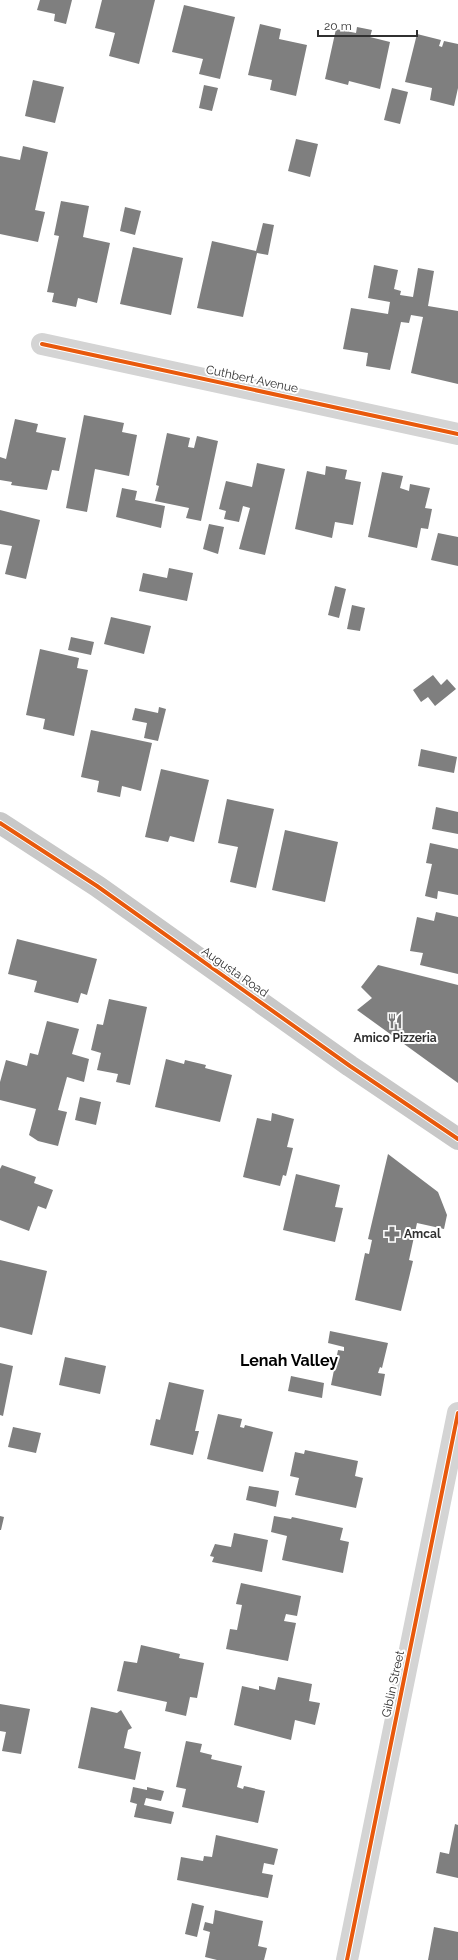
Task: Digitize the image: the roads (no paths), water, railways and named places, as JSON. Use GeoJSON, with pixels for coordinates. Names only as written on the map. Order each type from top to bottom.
{"type":"FeatureCollection","features":[{"type":"Feature","properties":{"kind":"main road","name":"Augusta Road"},"geometry":{"type":"LineString","coordinates":[[1,825],[97,886],[350,1066],[458,1139]]}},
{"type":"Feature","properties":{"kind":"street","name":"Cuthbert Avenue"},"geometry":{"type":"LineString","coordinates":[[42,344],[458,434]]}},
{"type":"Feature","properties":{"kind":"street","name":"Giblin Street"},"geometry":{"type":"LineString","coordinates":[[347,1960],[458,1413]]}},
{"type":"Feature","properties":{"kind":"place","name":"Amico Pizzeria"},"geometry":{"type":"Point","coordinates":[395,1021]}},
{"type":"Feature","properties":{"kind":"place","name":"Amcal"},"geometry":{"type":"Point","coordinates":[392,1234]}},
{"type":"Feature","properties":{"kind":"district","name":"Lenah Valley"},"geometry":{"type":"Point","coordinates":[289,1360]}}]}
